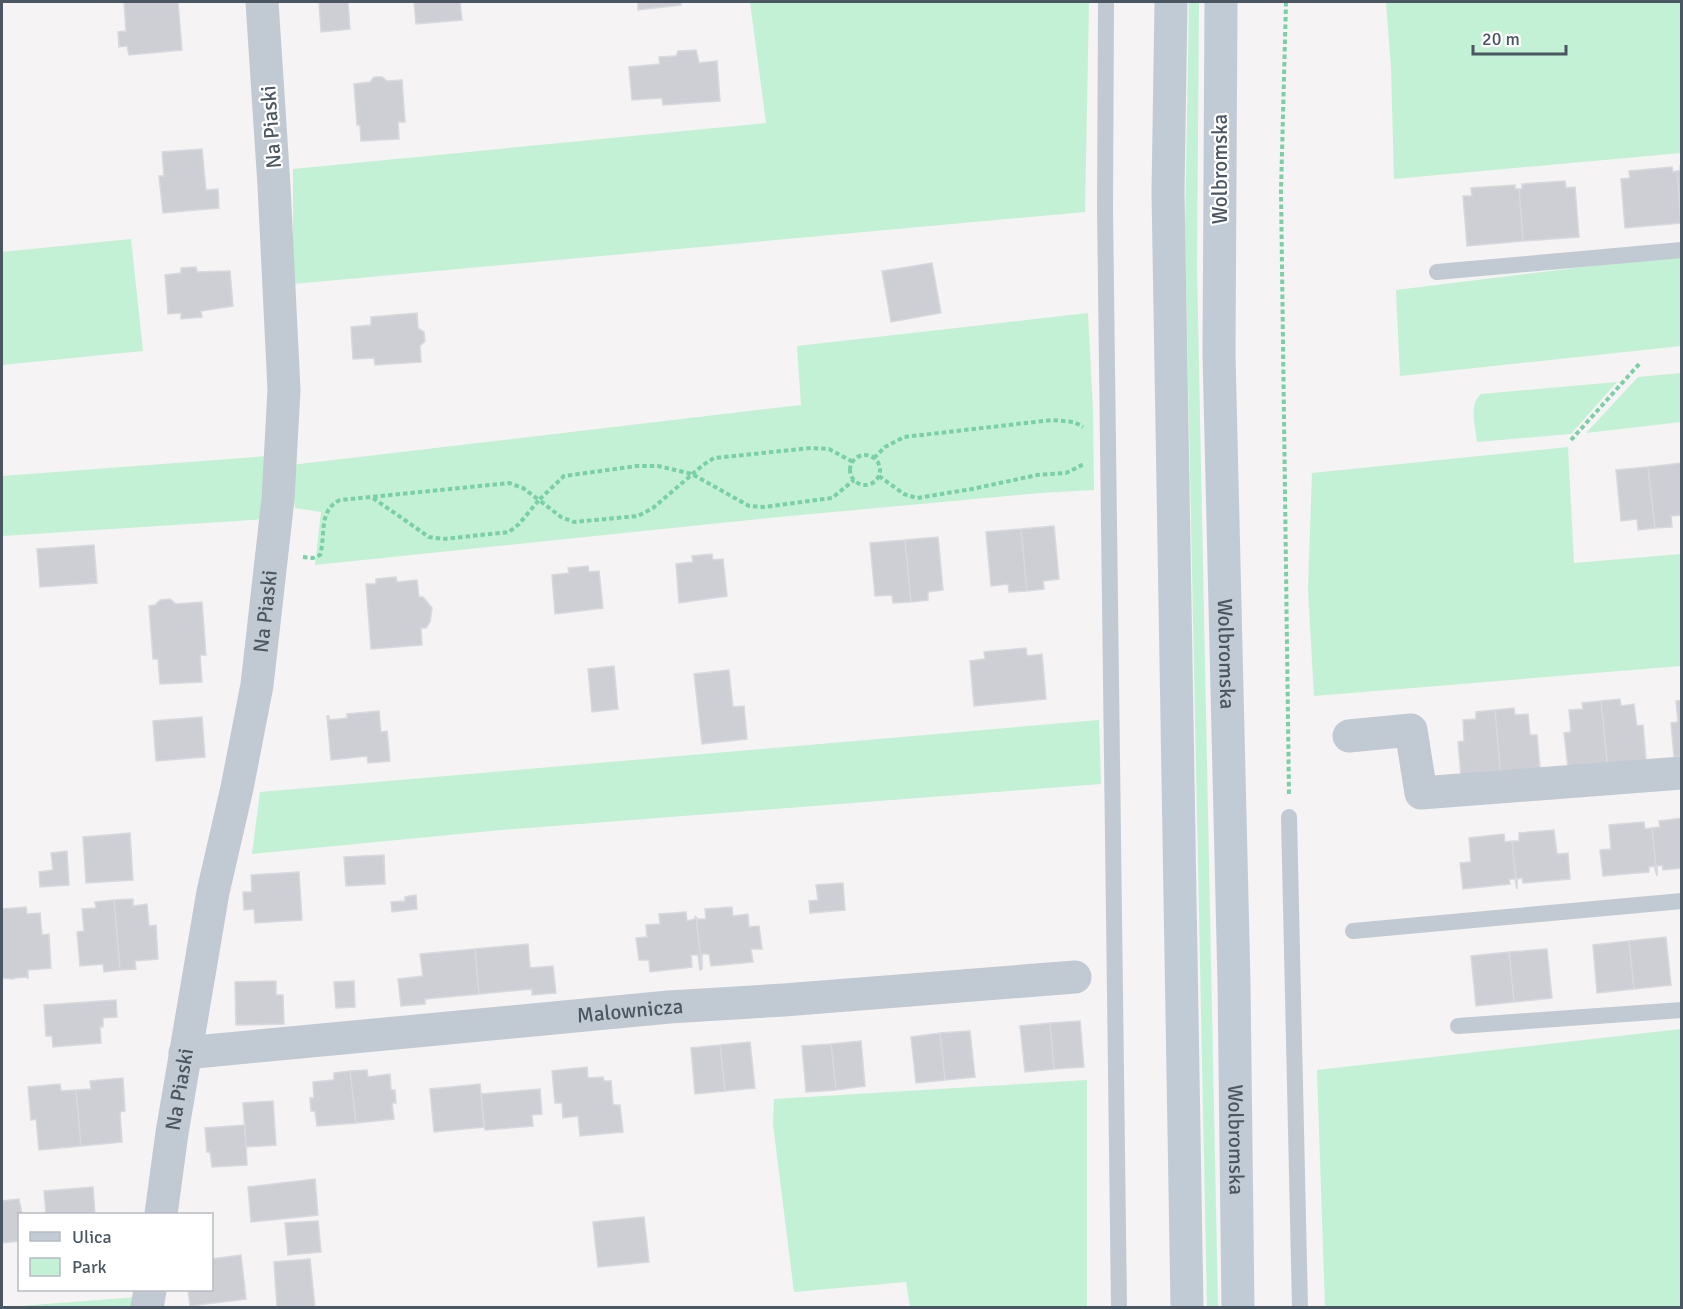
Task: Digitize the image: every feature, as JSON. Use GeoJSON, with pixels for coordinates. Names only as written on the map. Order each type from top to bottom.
{"type":"FeatureCollection","features":[{"type":"Feature","properties":{"kind":"main road"},"geometry":{"type":"LineString","coordinates":[[1172,2],[1168,192],[1187,1308]]}},
{"type":"Feature","properties":{"kind":"main road","name":"Wolbromska"},"geometry":{"type":"LineString","coordinates":[[1221,2],[1219,354],[1234,983],[1238,1308]]}},
{"type":"Feature","properties":{"kind":"street","name":"Na Piaski"},"geometry":{"type":"LineString","coordinates":[[161,1213],[185,1053],[213,892],[237,788],[257,685],[278,499],[284,390],[262,2]]}},
{"type":"Feature","properties":{"kind":"street"},"geometry":{"type":"LineString","coordinates":[[1349,736],[1411,730],[1421,793],[1682,773]]}},
{"type":"Feature","properties":{"kind":"street","name":"Malownicza"},"geometry":{"type":"LineString","coordinates":[[185,1053],[669,1007],[1075,977]]}},
{"type":"Feature","properties":{"kind":"street"},"geometry":{"type":"LineString","coordinates":[[147,1308],[150,1291]]}},
{"type":"Feature","properties":{"kind":"lane"},"geometry":{"type":"LineString","coordinates":[[1106,2],[1105,209],[1119,1308]]}},
{"type":"Feature","properties":{"kind":"lane"},"geometry":{"type":"LineString","coordinates":[[1437,272],[1682,250]]}},
{"type":"Feature","properties":{"kind":"lane"},"geometry":{"type":"LineString","coordinates":[[1289,817],[1300,1308]]}},
{"type":"Feature","properties":{"kind":"lane"},"geometry":{"type":"LineString","coordinates":[[1353,931],[1682,901]]}},
{"type":"Feature","properties":{"kind":"lane"},"geometry":{"type":"LineString","coordinates":[[1458,1026],[1682,1010]]}},
{"type":"Feature","properties":{"kind":"path"},"geometry":{"type":"LineString","coordinates":[[1286,2],[1281,191],[1289,817]]}},
{"type":"Feature","properties":{"kind":"path"},"geometry":{"type":"LineString","coordinates":[[1571,440],[1641,362]]}},
{"type":"Feature","properties":{"kind":"path"},"geometry":{"type":"LineString","coordinates":[[874,458],[885,447],[903,438],[1052,420],[1074,422],[1084,427],[1090,434]]}},
{"type":"Feature","properties":{"kind":"path"},"geometry":{"type":"LineString","coordinates":[[272,555],[313,558],[320,555],[324,543],[325,514],[332,504],[340,500],[509,483],[523,488],[561,517],[574,522],[638,516],[653,507],[714,458],[811,448],[829,449],[853,462]]}},
{"type":"Feature","properties":{"kind":"path"},"geometry":{"type":"LineString","coordinates":[[865,455],[874,458],[879,466],[879,476],[876,480],[867,485],[854,480],[850,471],[856,458],[865,455]]}},
{"type":"Feature","properties":{"kind":"path"},"geometry":{"type":"LineString","coordinates":[[879,476],[904,494],[917,498],[1037,475],[1066,472],[1086,463],[1091,457]]}},
{"type":"Feature","properties":{"kind":"path"},"geometry":{"type":"LineString","coordinates":[[372,497],[429,537],[443,539],[509,531],[519,524],[539,500],[564,476],[575,474],[637,466],[658,466],[692,474],[749,506],[764,507],[832,498],[854,480]]}},
{"type":"Feature","properties":{"kind":"green space"},"geometry":{"type":"Polygon","coordinates":[[[750,2],[1089,2],[1085,212],[293,284],[293,169],[766,123],[750,2]]]}},
{"type":"Feature","properties":{"kind":"green space"},"geometry":{"type":"Polygon","coordinates":[[[1189,2],[1199,2],[1197,268],[1218,1308],[1207,1307],[1185,228],[1189,2]]]}},
{"type":"Feature","properties":{"kind":"green space"},"geometry":{"type":"Polygon","coordinates":[[[1386,2],[1681,2],[1681,153],[1394,179],[1391,68],[1386,2]]]}},
{"type":"Feature","properties":{"kind":"green space"},"geometry":{"type":"Polygon","coordinates":[[[131,239],[143,351],[2,365],[2,252],[131,239]]]}},
{"type":"Feature","properties":{"kind":"green space"},"geometry":{"type":"Polygon","coordinates":[[[1681,255],[1681,346],[1400,376],[1396,290],[1681,255]]]}},
{"type":"Feature","properties":{"kind":"green space"},"geometry":{"type":"Polygon","coordinates":[[[1088,313],[1094,490],[779,517],[315,565],[321,512],[295,508],[291,465],[801,405],[797,346],[1088,313]]]}},
{"type":"Feature","properties":{"kind":"green space"},"geometry":{"type":"Polygon","coordinates":[[[1681,373],[1681,422],[1586,433],[1638,377],[1681,373]]]}},
{"type":"Feature","properties":{"kind":"green space"},"geometry":{"type":"Polygon","coordinates":[[[1617,382],[1571,434],[1477,442],[1474,410],[1481,394],[1617,382]]]}},
{"type":"Feature","properties":{"kind":"green space"},"geometry":{"type":"Polygon","coordinates":[[[1568,447],[1574,563],[1681,554],[1681,666],[1314,696],[1308,590],[1312,473],[1568,447]]]}},
{"type":"Feature","properties":{"kind":"green space"},"geometry":{"type":"Polygon","coordinates":[[[268,456],[267,519],[2,536],[2,476],[268,456]]]}},
{"type":"Feature","properties":{"kind":"green space"},"geometry":{"type":"Polygon","coordinates":[[[1099,720],[1101,784],[501,830],[252,854],[260,792],[1099,720]]]}},
{"type":"Feature","properties":{"kind":"green space"},"geometry":{"type":"Polygon","coordinates":[[[1681,1029],[1681,1307],[1325,1307],[1317,1070],[1681,1029]]]}},
{"type":"Feature","properties":{"kind":"green space"},"geometry":{"type":"Polygon","coordinates":[[[1087,1080],[1087,1307],[910,1307],[906,1282],[794,1292],[773,1124],[774,1099],[1087,1080]]]}},
{"type":"Feature","properties":{"kind":"green space"},"geometry":{"type":"Polygon","coordinates":[[[138,1297],[136,1307],[6,1307],[138,1297]]]}},
{"type":"Feature","properties":{"kind":"building"},"geometry":{"type":"Polygon","coordinates":[[[124,2],[178,2],[182,50],[129,55],[127,46],[119,47],[118,32],[126,31],[124,2]]]}},
{"type":"Feature","properties":{"kind":"building"},"geometry":{"type":"Polygon","coordinates":[[[319,2],[348,2],[350,29],[321,32],[319,2]]]}},
{"type":"Feature","properties":{"kind":"building"},"geometry":{"type":"Polygon","coordinates":[[[414,2],[460,2],[462,20],[416,24],[414,2]]]}},
{"type":"Feature","properties":{"kind":"building"},"geometry":{"type":"Polygon","coordinates":[[[638,2],[681,2],[681,5],[638,10],[638,2]]]}},
{"type":"Feature","properties":{"kind":"building"},"geometry":{"type":"Polygon","coordinates":[[[696,50],[699,63],[717,61],[720,101],[663,105],[662,98],[632,100],[629,67],[660,64],[659,57],[676,56],[678,51],[696,50]]]}},
{"type":"Feature","properties":{"kind":"building"},"geometry":{"type":"Polygon","coordinates":[[[374,77],[382,77],[387,81],[402,80],[405,122],[398,122],[399,139],[361,141],[360,125],[357,125],[354,84],[370,82],[374,77]]]}},
{"type":"Feature","properties":{"kind":"building"},"geometry":{"type":"Polygon","coordinates":[[[202,149],[206,190],[218,189],[219,208],[163,213],[159,176],[164,176],[162,152],[202,149]]]}},
{"type":"Feature","properties":{"kind":"building"},"geometry":{"type":"Polygon","coordinates":[[[1680,166],[1682,166],[1681,223],[1677,171],[1680,171],[1680,166]]]}},
{"type":"Feature","properties":{"kind":"building"},"geometry":{"type":"Polygon","coordinates":[[[1672,167],[1673,172],[1677,171],[1681,223],[1625,228],[1621,179],[1630,178],[1629,171],[1672,167]]]}},
{"type":"Feature","properties":{"kind":"building"},"geometry":{"type":"Polygon","coordinates":[[[1565,181],[1566,188],[1575,187],[1579,237],[1523,241],[1519,189],[1522,189],[1522,184],[1565,181]]]}},
{"type":"Feature","properties":{"kind":"building"},"geometry":{"type":"Polygon","coordinates":[[[1515,185],[1515,189],[1519,189],[1523,241],[1467,246],[1463,196],[1472,196],[1471,188],[1515,185]]]}},
{"type":"Feature","properties":{"kind":"building"},"geometry":{"type":"Polygon","coordinates":[[[932,263],[941,313],[891,322],[882,271],[932,263]]]}},
{"type":"Feature","properties":{"kind":"building"},"geometry":{"type":"Polygon","coordinates":[[[196,267],[197,272],[230,271],[233,306],[201,311],[202,317],[181,319],[181,313],[168,314],[165,275],[181,273],[181,268],[196,267]]]}},
{"type":"Feature","properties":{"kind":"building"},"geometry":{"type":"Polygon","coordinates":[[[417,313],[418,328],[424,332],[425,341],[420,346],[421,362],[375,365],[374,358],[353,359],[351,327],[371,325],[371,317],[417,313]]]}},
{"type":"Feature","properties":{"kind":"building"},"geometry":{"type":"Polygon","coordinates":[[[1681,463],[1682,515],[1671,516],[1672,527],[1655,528],[1648,467],[1681,463]]]}},
{"type":"Feature","properties":{"kind":"building"},"geometry":{"type":"Polygon","coordinates":[[[1648,467],[1655,528],[1638,530],[1637,519],[1621,521],[1616,470],[1648,467]]]}},
{"type":"Feature","properties":{"kind":"building"},"geometry":{"type":"Polygon","coordinates":[[[1054,526],[1059,579],[1043,581],[1044,589],[1027,591],[1021,529],[1054,526]]]}},
{"type":"Feature","properties":{"kind":"building"},"geometry":{"type":"Polygon","coordinates":[[[1021,529],[1027,591],[1009,592],[1008,584],[991,586],[986,532],[1021,529]]]}},
{"type":"Feature","properties":{"kind":"building"},"geometry":{"type":"Polygon","coordinates":[[[938,537],[943,590],[928,592],[928,600],[911,602],[905,540],[938,537]]]}},
{"type":"Feature","properties":{"kind":"building"},"geometry":{"type":"Polygon","coordinates":[[[905,540],[911,602],[893,603],[892,595],[875,596],[870,543],[905,540]]]}},
{"type":"Feature","properties":{"kind":"building"},"geometry":{"type":"Polygon","coordinates":[[[94,545],[97,583],[40,587],[37,549],[94,545]]]}},
{"type":"Feature","properties":{"kind":"building"},"geometry":{"type":"Polygon","coordinates":[[[712,554],[713,560],[723,559],[727,596],[679,603],[676,564],[693,562],[692,556],[712,554]]]}},
{"type":"Feature","properties":{"kind":"building"},"geometry":{"type":"Polygon","coordinates":[[[588,566],[589,572],[599,571],[603,608],[555,614],[552,575],[569,573],[568,568],[588,566]]]}},
{"type":"Feature","properties":{"kind":"building"},"geometry":{"type":"Polygon","coordinates":[[[396,577],[397,582],[417,580],[419,597],[423,597],[432,608],[430,622],[426,628],[421,628],[422,645],[371,649],[366,584],[376,584],[376,579],[396,577]]]}},
{"type":"Feature","properties":{"kind":"building"},"geometry":{"type":"Polygon","coordinates":[[[170,599],[176,604],[202,602],[206,655],[200,655],[202,682],[160,684],[158,659],[153,659],[149,606],[155,605],[160,600],[170,599]]]}},
{"type":"Feature","properties":{"kind":"building"},"geometry":{"type":"Polygon","coordinates":[[[1026,648],[1027,656],[1042,654],[1046,699],[974,706],[970,661],[985,659],[984,652],[1026,648]]]}},
{"type":"Feature","properties":{"kind":"building"},"geometry":{"type":"Polygon","coordinates":[[[614,666],[618,709],[592,712],[588,669],[614,666]]]}},
{"type":"Feature","properties":{"kind":"building"},"geometry":{"type":"Polygon","coordinates":[[[729,670],[733,707],[744,706],[747,739],[702,744],[694,674],[729,670]]]}},
{"type":"Feature","properties":{"kind":"building"},"geometry":{"type":"Polygon","coordinates":[[[1620,699],[1621,706],[1634,704],[1637,726],[1643,725],[1646,760],[1608,770],[1601,701],[1620,699]]]}},
{"type":"Feature","properties":{"kind":"building"},"geometry":{"type":"Polygon","coordinates":[[[1682,700],[1682,756],[1674,757],[1671,723],[1678,722],[1676,701],[1682,700]]]}},
{"type":"Feature","properties":{"kind":"building"},"geometry":{"type":"Polygon","coordinates":[[[1601,701],[1608,770],[1568,767],[1564,733],[1571,732],[1569,710],[1583,709],[1582,703],[1601,701]]]}},
{"type":"Feature","properties":{"kind":"building"},"geometry":{"type":"Polygon","coordinates":[[[1514,708],[1515,715],[1528,714],[1530,735],[1537,735],[1540,769],[1501,779],[1495,710],[1514,708]]]}},
{"type":"Feature","properties":{"kind":"building"},"geometry":{"type":"Polygon","coordinates":[[[1495,710],[1501,779],[1461,776],[1458,742],[1464,741],[1463,720],[1476,719],[1476,712],[1495,710]]]}},
{"type":"Feature","properties":{"kind":"building"},"geometry":{"type":"Polygon","coordinates":[[[379,711],[381,732],[387,731],[390,761],[368,763],[367,756],[331,760],[327,716],[329,720],[347,718],[347,714],[379,711]]]}},
{"type":"Feature","properties":{"kind":"building"},"geometry":{"type":"Polygon","coordinates":[[[202,717],[205,757],[156,761],[153,721],[202,717]]]}},
{"type":"Feature","properties":{"kind":"building"},"geometry":{"type":"Polygon","coordinates":[[[1682,818],[1682,868],[1663,870],[1662,865],[1657,866],[1657,876],[1652,828],[1660,827],[1659,821],[1682,818]]]}},
{"type":"Feature","properties":{"kind":"building"},"geometry":{"type":"Polygon","coordinates":[[[1644,822],[1645,829],[1652,828],[1657,876],[1654,866],[1649,867],[1649,872],[1603,876],[1600,850],[1611,849],[1609,825],[1644,822]]]}},
{"type":"Feature","properties":{"kind":"building"},"geometry":{"type":"Polygon","coordinates":[[[1554,830],[1557,854],[1568,853],[1570,879],[1523,883],[1522,878],[1517,879],[1517,889],[1512,841],[1519,841],[1519,833],[1554,830]]]}},
{"type":"Feature","properties":{"kind":"building"},"geometry":{"type":"Polygon","coordinates":[[[130,833],[133,880],[86,883],[83,837],[130,833]]]}},
{"type":"Feature","properties":{"kind":"building"},"geometry":{"type":"Polygon","coordinates":[[[1504,834],[1505,842],[1512,841],[1517,889],[1515,879],[1509,879],[1510,884],[1463,889],[1460,863],[1471,862],[1469,838],[1504,834]]]}},
{"type":"Feature","properties":{"kind":"building"},"geometry":{"type":"Polygon","coordinates":[[[67,851],[69,885],[40,887],[39,872],[53,870],[51,853],[67,851]]]}},
{"type":"Feature","properties":{"kind":"building"},"geometry":{"type":"Polygon","coordinates":[[[384,855],[385,884],[346,886],[344,857],[384,855]]]}},
{"type":"Feature","properties":{"kind":"building"},"geometry":{"type":"Polygon","coordinates":[[[299,872],[302,920],[255,923],[254,909],[244,910],[243,892],[252,892],[251,875],[299,872]]]}},
{"type":"Feature","properties":{"kind":"building"},"geometry":{"type":"Polygon","coordinates":[[[843,883],[845,910],[810,913],[809,901],[818,900],[816,885],[843,883]]]}},
{"type":"Feature","properties":{"kind":"building"},"geometry":{"type":"Polygon","coordinates":[[[416,895],[417,909],[392,912],[391,902],[405,901],[405,897],[416,895]]]}},
{"type":"Feature","properties":{"kind":"building"},"geometry":{"type":"Polygon","coordinates":[[[133,899],[133,906],[147,904],[149,926],[156,925],[158,959],[135,961],[136,969],[120,970],[114,900],[133,899]]]}},
{"type":"Feature","properties":{"kind":"building"},"geometry":{"type":"Polygon","coordinates":[[[114,900],[120,970],[104,972],[103,964],[80,966],[77,932],[84,931],[82,909],[96,908],[95,902],[114,900]]]}},
{"type":"Feature","properties":{"kind":"building"},"geometry":{"type":"Polygon","coordinates":[[[26,907],[27,914],[40,913],[42,935],[49,934],[51,968],[28,970],[28,978],[2,978],[2,909],[26,907]]]}},
{"type":"Feature","properties":{"kind":"building"},"geometry":{"type":"Polygon","coordinates":[[[732,907],[733,916],[748,914],[749,927],[759,926],[762,949],[751,949],[753,962],[711,966],[709,954],[702,954],[702,969],[696,917],[706,919],[705,909],[732,907]]]}},
{"type":"Feature","properties":{"kind":"building"},"geometry":{"type":"Polygon","coordinates":[[[686,912],[687,921],[696,917],[702,969],[700,970],[698,955],[691,955],[692,967],[650,972],[649,960],[639,960],[636,938],[647,937],[646,925],[660,924],[659,914],[686,912]]]}},
{"type":"Feature","properties":{"kind":"building"},"geometry":{"type":"Polygon","coordinates":[[[1666,937],[1671,985],[1634,989],[1629,941],[1666,937]]]}},
{"type":"Feature","properties":{"kind":"building"},"geometry":{"type":"Polygon","coordinates":[[[1629,941],[1634,989],[1597,993],[1593,945],[1629,941]]]}},
{"type":"Feature","properties":{"kind":"building"},"geometry":{"type":"Polygon","coordinates":[[[528,944],[530,968],[553,966],[556,993],[532,995],[532,989],[479,994],[475,949],[528,944]]]}},
{"type":"Feature","properties":{"kind":"building"},"geometry":{"type":"Polygon","coordinates":[[[475,949],[479,994],[425,999],[425,1004],[401,1006],[398,979],[423,976],[420,954],[475,949]]]}},
{"type":"Feature","properties":{"kind":"building"},"geometry":{"type":"Polygon","coordinates":[[[1547,949],[1552,998],[1514,1002],[1509,952],[1547,949]]]}},
{"type":"Feature","properties":{"kind":"building"},"geometry":{"type":"Polygon","coordinates":[[[1509,952],[1514,1002],[1476,1006],[1471,956],[1509,952]]]}},
{"type":"Feature","properties":{"kind":"building"},"geometry":{"type":"Polygon","coordinates":[[[276,981],[276,995],[283,995],[284,1024],[236,1025],[235,982],[276,981]]]}},
{"type":"Feature","properties":{"kind":"building"},"geometry":{"type":"Polygon","coordinates":[[[354,981],[355,1007],[336,1008],[334,982],[354,981]]]}},
{"type":"Feature","properties":{"kind":"building"},"geometry":{"type":"Polygon","coordinates":[[[116,1000],[117,1017],[103,1018],[103,1027],[100,1027],[101,1043],[53,1047],[52,1036],[46,1036],[44,1005],[116,1000]]]}},
{"type":"Feature","properties":{"kind":"building"},"geometry":{"type":"Polygon","coordinates":[[[1080,1021],[1084,1067],[1054,1069],[1050,1023],[1080,1021]]]}},
{"type":"Feature","properties":{"kind":"building"},"geometry":{"type":"Polygon","coordinates":[[[1050,1023],[1054,1069],[1025,1072],[1020,1026],[1050,1023]]]}},
{"type":"Feature","properties":{"kind":"building"},"geometry":{"type":"Polygon","coordinates":[[[970,1031],[975,1077],[945,1080],[940,1033],[970,1031]]]}},
{"type":"Feature","properties":{"kind":"building"},"geometry":{"type":"Polygon","coordinates":[[[940,1033],[945,1080],[916,1083],[911,1037],[940,1033]]]}},
{"type":"Feature","properties":{"kind":"building"},"geometry":{"type":"Polygon","coordinates":[[[861,1041],[865,1086],[836,1090],[831,1044],[861,1041]]]}},
{"type":"Feature","properties":{"kind":"building"},"geometry":{"type":"Polygon","coordinates":[[[750,1042],[755,1088],[725,1091],[720,1045],[750,1042]]]}},
{"type":"Feature","properties":{"kind":"building"},"geometry":{"type":"Polygon","coordinates":[[[831,1044],[836,1090],[806,1092],[802,1046],[831,1044]]]}},
{"type":"Feature","properties":{"kind":"building"},"geometry":{"type":"Polygon","coordinates":[[[720,1045],[725,1091],[695,1094],[691,1048],[720,1045]]]}},
{"type":"Feature","properties":{"kind":"building"},"geometry":{"type":"Polygon","coordinates":[[[587,1067],[588,1078],[603,1077],[604,1081],[611,1081],[613,1105],[620,1105],[623,1132],[580,1136],[578,1116],[563,1118],[562,1103],[555,1103],[552,1071],[587,1067]]]}},
{"type":"Feature","properties":{"kind":"building"},"geometry":{"type":"Polygon","coordinates":[[[367,1070],[368,1077],[390,1074],[391,1090],[395,1090],[396,1103],[392,1103],[394,1119],[356,1123],[350,1071],[367,1070]]]}},
{"type":"Feature","properties":{"kind":"building"},"geometry":{"type":"Polygon","coordinates":[[[350,1071],[356,1123],[317,1126],[315,1111],[311,1111],[310,1098],[314,1098],[313,1082],[334,1080],[334,1073],[350,1071]]]}},
{"type":"Feature","properties":{"kind":"building"},"geometry":{"type":"Polygon","coordinates":[[[123,1078],[125,1111],[120,1112],[122,1142],[81,1146],[76,1090],[91,1089],[90,1081],[123,1078]]]}},
{"type":"Feature","properties":{"kind":"building"},"geometry":{"type":"Polygon","coordinates":[[[60,1084],[61,1091],[76,1090],[81,1146],[39,1150],[36,1119],[31,1120],[28,1087],[60,1084]]]}},
{"type":"Feature","properties":{"kind":"building"},"geometry":{"type":"Polygon","coordinates":[[[480,1084],[484,1127],[434,1132],[430,1089],[480,1084]]]}},
{"type":"Feature","properties":{"kind":"building"},"geometry":{"type":"Polygon","coordinates":[[[540,1089],[542,1114],[532,1115],[533,1126],[485,1130],[481,1094],[540,1089]]]}},
{"type":"Feature","properties":{"kind":"building"},"geometry":{"type":"Polygon","coordinates":[[[273,1101],[276,1145],[246,1147],[243,1103],[273,1101]]]}},
{"type":"Feature","properties":{"kind":"building"},"geometry":{"type":"Polygon","coordinates":[[[245,1125],[247,1165],[212,1167],[210,1152],[207,1152],[205,1128],[245,1125]]]}},
{"type":"Feature","properties":{"kind":"building"},"geometry":{"type":"Polygon","coordinates":[[[315,1179],[318,1215],[251,1222],[248,1187],[315,1179]]]}},
{"type":"Feature","properties":{"kind":"building"},"geometry":{"type":"Polygon","coordinates":[[[93,1187],[95,1213],[46,1213],[44,1191],[93,1187]]]}},
{"type":"Feature","properties":{"kind":"building"},"geometry":{"type":"Polygon","coordinates":[[[19,1199],[22,1213],[18,1213],[18,1241],[2,1243],[2,1201],[19,1199]]]}},
{"type":"Feature","properties":{"kind":"building"},"geometry":{"type":"Polygon","coordinates":[[[644,1217],[649,1262],[598,1267],[593,1222],[644,1217]]]}},
{"type":"Feature","properties":{"kind":"building"},"geometry":{"type":"Polygon","coordinates":[[[318,1221],[321,1252],[288,1255],[285,1223],[318,1221]]]}},
{"type":"Feature","properties":{"kind":"building"},"geometry":{"type":"Polygon","coordinates":[[[241,1255],[246,1299],[190,1306],[188,1291],[213,1291],[213,1259],[241,1255]]]}},
{"type":"Feature","properties":{"kind":"building"},"geometry":{"type":"Polygon","coordinates":[[[310,1259],[315,1308],[277,1308],[274,1262],[310,1259]]]}}]}
